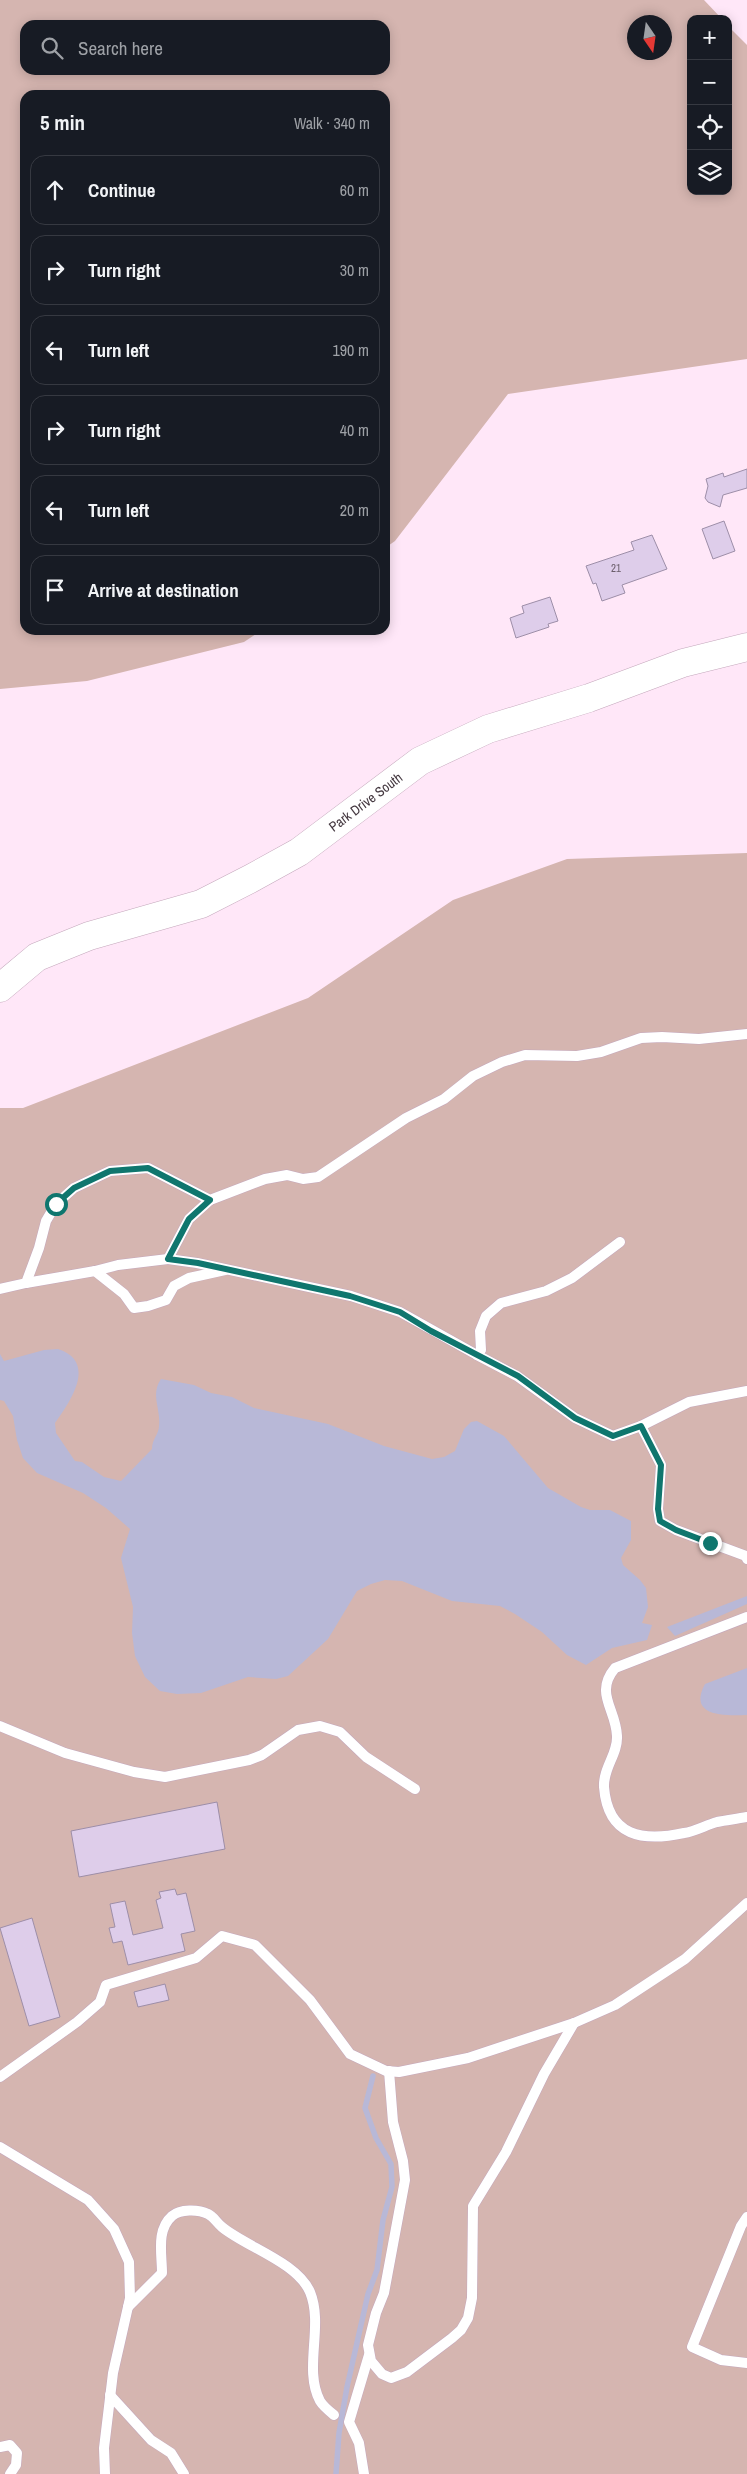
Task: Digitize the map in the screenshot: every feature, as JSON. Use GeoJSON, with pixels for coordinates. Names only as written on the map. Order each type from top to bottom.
{"type":"FeatureCollection","features":[{"type":"Feature","properties":{"kind":"street","name":"Park Drive South"},"geometry":{"type":"LineString","coordinates":[[0,988],[38,957],[90,936],[201,904],[250,880],[299,852],[420,761],[488,729],[589,698],[683,663],[747,647]]}},
{"type":"Feature","properties":{"kind":"lane"},"geometry":{"type":"LineString","coordinates":[[168,1259],[189,1219],[210,1200],[266,1179],[287,1175],[303,1179],[318,1177],[406,1118],[444,1099],[473,1076],[502,1062],[525,1055],[577,1056],[601,1052],[641,1038],[699,1038],[747,1034]]}},
{"type":"Feature","properties":{"kind":"lane"},"geometry":{"type":"LineString","coordinates":[[26,1283],[39,1248],[46,1220],[56,1204],[74,1188],[110,1171],[148,1168],[210,1200]]}},
{"type":"Feature","properties":{"kind":"lane"},"geometry":{"type":"LineString","coordinates":[[477,1355],[481,1350],[480,1331],[486,1316],[501,1303],[546,1291],[572,1278],[620,1242]]}},
{"type":"Feature","properties":{"kind":"lane"},"geometry":{"type":"LineString","coordinates":[[0,1290],[118,1265],[168,1259],[350,1296],[400,1312],[431,1331],[518,1376],[575,1418],[613,1436],[641,1426],[689,1402],[747,1391]]}},
{"type":"Feature","properties":{"kind":"lane"},"geometry":{"type":"LineString","coordinates":[[95,1270],[124,1294],[134,1308],[166,1300],[174,1286],[189,1278],[228,1270]]}},
{"type":"Feature","properties":{"kind":"lane"},"geometry":{"type":"LineString","coordinates":[[641,1426],[661,1465],[658,1509],[660,1521],[676,1530],[746,1556],[747,1559]]}},
{"type":"Feature","properties":{"kind":"lane"},"geometry":{"type":"LineString","coordinates":[[747,1617],[615,1668],[606,1678],[605,1691],[617,1736],[616,1750],[604,1779],[609,1809],[617,1825],[632,1835],[658,1837],[686,1833],[716,1822],[747,1817]]}},
{"type":"Feature","properties":{"kind":"lane"},"geometry":{"type":"LineString","coordinates":[[0,1726],[65,1753],[105,1765],[166,1777],[249,1760],[262,1755],[298,1730],[320,1726],[340,1732],[366,1757],[415,1790]]}},
{"type":"Feature","properties":{"kind":"lane"},"geometry":{"type":"LineString","coordinates":[[0,2077],[77,2022],[100,2002],[106,1985],[196,1958],[222,1936],[255,1945],[310,2000],[350,2054],[389,2071],[416,2069],[468,2058],[574,2023],[621,2002],[685,1959],[747,1903]]}},
{"type":"Feature","properties":{"kind":"lane"},"geometry":{"type":"LineString","coordinates":[[389,2071],[391,2103],[405,2180],[390,2248],[385,2286],[368,2345],[370,2361],[382,2374],[391,2378],[399,2376],[426,2359],[461,2330],[468,2318],[472,2298],[473,2206],[506,2152],[544,2074],[574,2023]]}},
{"type":"Feature","properties":{"kind":"lane"},"geometry":{"type":"LineString","coordinates":[[0,2147],[88,2200],[114,2229],[129,2262],[128,2307],[110,2395],[104,2448],[105,2474]]}},
{"type":"Feature","properties":{"kind":"lane"},"geometry":{"type":"LineString","coordinates":[[128,2307],[162,2274],[161,2231],[172,2216],[190,2210],[209,2214],[223,2228],[278,2261],[298,2277],[310,2292],[315,2324],[314,2379],[320,2402],[334,2415]]}},
{"type":"Feature","properties":{"kind":"lane"},"geometry":{"type":"LineString","coordinates":[[747,2217],[740,2226],[703,2325],[692,2347],[721,2360],[747,2363]]}},
{"type":"Feature","properties":{"kind":"lane"},"geometry":{"type":"LineString","coordinates":[[364,2474],[359,2443],[350,2422],[369,2355]]}},
{"type":"Feature","properties":{"kind":"lane"},"geometry":{"type":"LineString","coordinates":[[110,2395],[151,2440],[171,2453],[184,2474]]}},
{"type":"Feature","properties":{"kind":"lane"},"geometry":{"type":"LineString","coordinates":[[0,2446],[10,2445],[17,2453],[16,2464],[10,2474]]}},
{"type":"Feature","properties":{"kind":"shaded area"},"geometry":{"type":"Polygon","coordinates":[[[0,0],[704,0],[718,15],[687,15],[687,195],[732,195],[732,30],[747,45],[747,359],[508,394],[395,541],[390,544],[390,90],[20,90],[20,635],[254,635],[244,642],[87,681],[0,689],[0,0]]]}},
{"type":"Feature","properties":{"kind":"shaded area"},"geometry":{"type":"Polygon","coordinates":[[[747,853],[747,2474],[0,2474],[0,1108],[23,1108],[308,998],[453,900],[567,859],[747,853]]]}},
{"type":"Feature","properties":{"kind":"water"},"geometry":{"type":"Polygon","coordinates":[[[58,1349],[70,1355],[77,1363],[79,1373],[73,1394],[55,1423],[56,1433],[75,1461],[82,1462],[104,1477],[121,1481],[152,1449],[159,1429],[156,1391],[161,1379],[194,1385],[211,1393],[232,1397],[254,1408],[328,1424],[384,1446],[432,1459],[444,1457],[455,1451],[464,1429],[471,1422],[477,1421],[504,1436],[548,1488],[581,1507],[590,1510],[610,1510],[631,1521],[631,1540],[621,1558],[623,1565],[646,1588],[648,1607],[642,1623],[652,1625],[647,1640],[612,1648],[586,1665],[567,1655],[542,1632],[500,1606],[452,1601],[402,1581],[385,1580],[357,1591],[328,1639],[288,1676],[276,1679],[248,1677],[201,1693],[177,1694],[160,1691],[145,1677],[135,1656],[132,1633],[133,1607],[121,1558],[130,1529],[106,1508],[83,1493],[37,1473],[23,1458],[17,1440],[13,1416],[4,1401],[0,1400],[0,1354],[4,1361],[44,1350],[58,1349]]]}},
{"type":"Feature","properties":{"kind":"water"},"geometry":{"type":"Polygon","coordinates":[[[747,1596],[747,1604],[675,1636],[667,1627],[747,1596]]]}},
{"type":"Feature","properties":{"kind":"water"},"geometry":{"type":"Polygon","coordinates":[[[747,1668],[747,1715],[720,1714],[705,1709],[701,1703],[701,1695],[705,1684],[747,1668]]]}},
{"type":"Feature","properties":{"kind":"building"},"geometry":{"type":"Polygon","coordinates":[[[747,469],[747,488],[723,495],[720,507],[708,502],[705,498],[708,486],[706,479],[723,473],[724,477],[747,469]]]}},
{"type":"Feature","properties":{"kind":"building"},"geometry":{"type":"Polygon","coordinates":[[[724,521],[735,551],[713,559],[702,529],[724,521]]]}},
{"type":"Feature","properties":{"kind":"building"},"geometry":{"type":"Polygon","coordinates":[[[652,535],[667,569],[622,585],[625,593],[602,601],[596,583],[593,584],[586,566],[634,550],[631,542],[652,535]]]}},
{"type":"Feature","properties":{"kind":"building"},"geometry":{"type":"Polygon","coordinates":[[[550,597],[558,621],[548,624],[549,627],[516,638],[510,618],[524,613],[522,606],[550,597]]]}},
{"type":"Feature","properties":{"kind":"building"},"geometry":{"type":"Polygon","coordinates":[[[217,1802],[225,1849],[79,1877],[71,1831],[217,1802]]]}},
{"type":"Feature","properties":{"kind":"building"},"geometry":{"type":"Polygon","coordinates":[[[175,1889],[177,1895],[186,1893],[195,1931],[181,1934],[185,1951],[128,1965],[122,1941],[113,1943],[109,1928],[115,1927],[110,1904],[125,1901],[133,1935],[163,1928],[156,1900],[161,1898],[159,1892],[175,1889]]]}},
{"type":"Feature","properties":{"kind":"building"},"geometry":{"type":"Polygon","coordinates":[[[32,1918],[60,2017],[29,2026],[0,1928],[32,1918]]]}},
{"type":"Feature","properties":{"kind":"building"},"geometry":{"type":"Polygon","coordinates":[[[165,1984],[169,2000],[138,2007],[134,1992],[165,1984]]]}},
{"type":"Feature","properties":{"kind":"waterway"},"geometry":{"type":"LineString","coordinates":[[336,2474],[339,2433],[347,2387],[368,2294],[377,2270],[383,2220],[392,2187],[391,2164],[376,2138],[365,2108],[373,2076]]}},
{"type":"Feature","properties":{"kind":"route"},"geometry":{"type":"LineString","coordinates":[[56,1204],[74,1188],[110,1171],[148,1168],[165,1179],[210,1200],[189,1219],[175,1242],[168,1259],[198,1263],[350,1296],[400,1312],[431,1331],[518,1376],[575,1418],[613,1436],[641,1426],[661,1465],[658,1509],[660,1521],[676,1530],[710,1543]]}}]}
